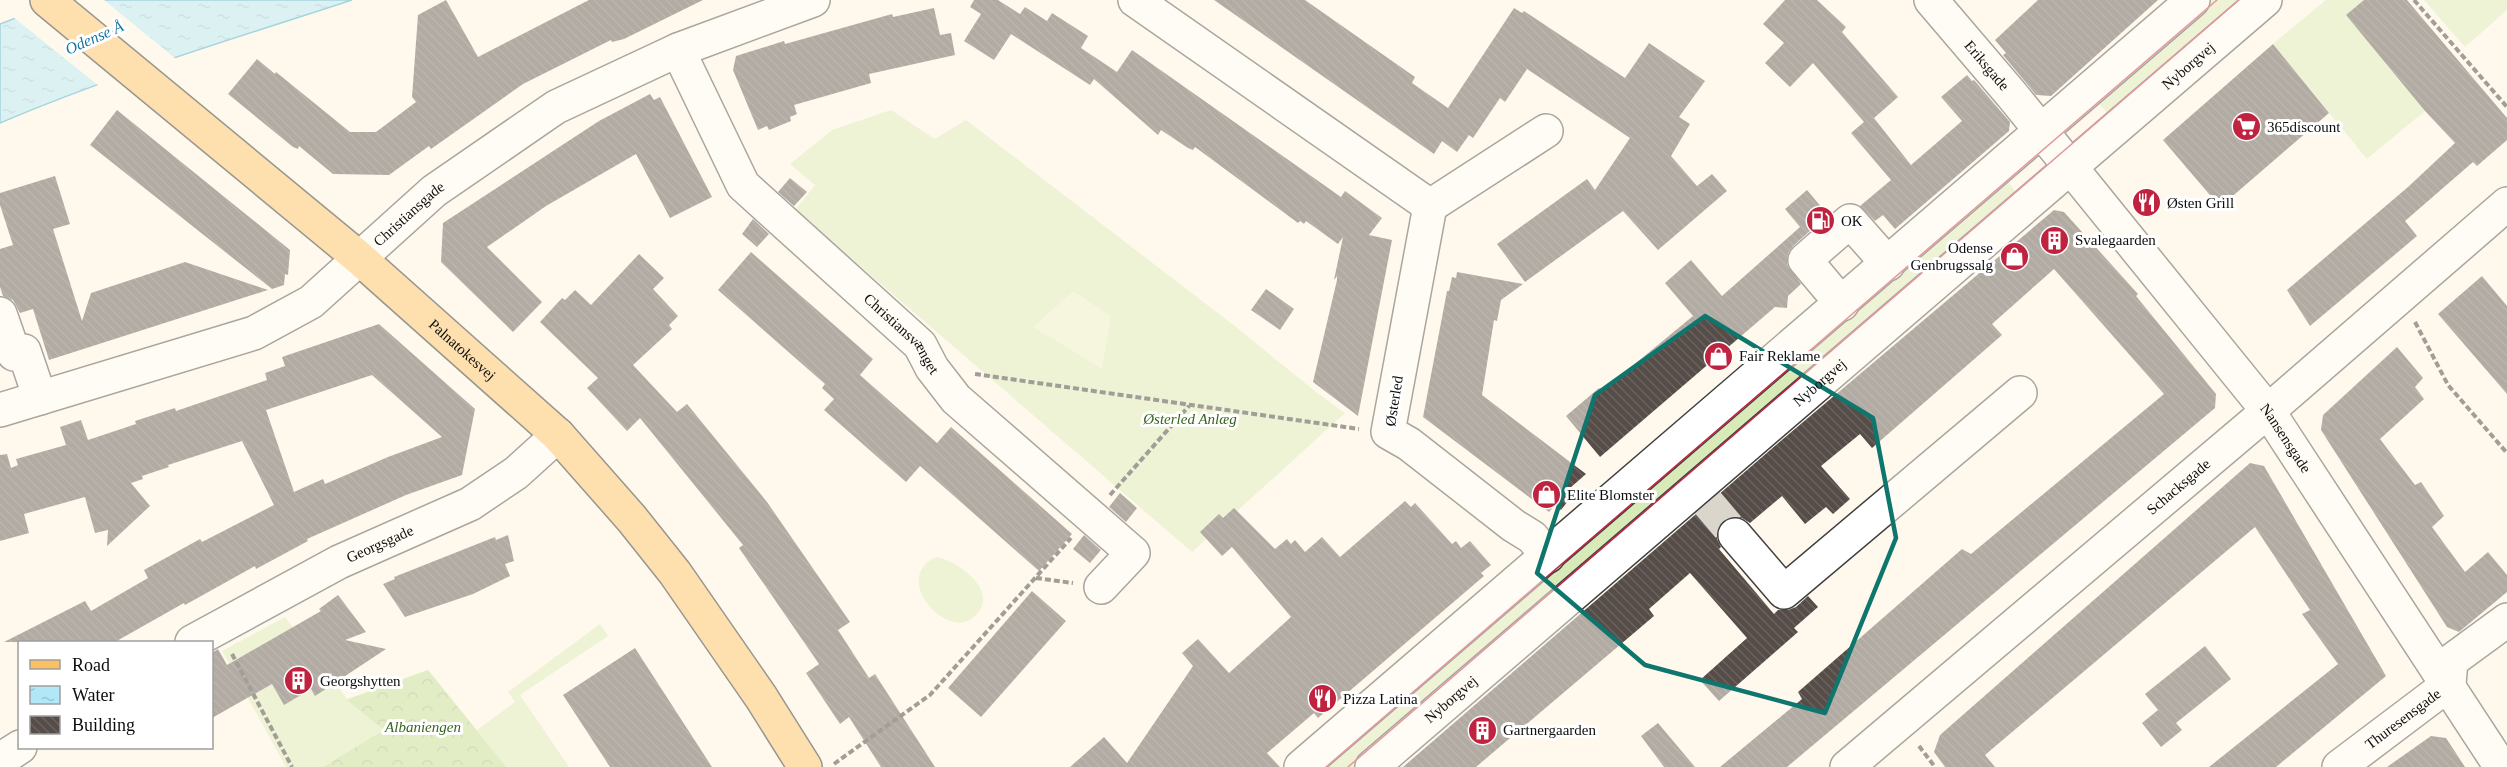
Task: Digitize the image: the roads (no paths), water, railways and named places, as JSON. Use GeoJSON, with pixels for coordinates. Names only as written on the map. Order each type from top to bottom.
{"type":"FeatureCollection","features":[{"type":"Feature","properties":{"kind":"main road","name":"Palnatokesvej"},"geometry":{"type":"LineString","coordinates":[[47,0],[358,257],[558,435],[633,519],[675,573],[755,688],[805,767]]}},
{"type":"Feature","properties":{"kind":"street","name":"Christiansgade"},"geometry":{"type":"LineString","coordinates":[[0,410],[254,333],[311,302],[358,257],[434,191],[556,107],[678,50],[813,0]]}},
{"type":"Feature","properties":{"kind":"street"},"geometry":{"type":"LineString","coordinates":[[1135,0],[1430,206],[1546,131]]}},
{"type":"Feature","properties":{"kind":"street","name":"Eriksgade"},"geometry":{"type":"LineString","coordinates":[[1931,0],[2040,130]]}},
{"type":"Feature","properties":{"kind":"street"},"geometry":{"type":"LineString","coordinates":[[1301,767],[2193,0]]}},
{"type":"Feature","properties":{"kind":"street","name":"Nyborgvej"},"geometry":{"type":"LineString","coordinates":[[1372,767],[1701,495],[2265,0]]}},
{"type":"Feature","properties":{"kind":"street","name":"Christiansvænget"},"geometry":{"type":"LineString","coordinates":[[678,50],[743,184],[920,345],[932,368],[956,399],[1133,553],[1101,587]]}},
{"type":"Feature","properties":{"kind":"street","name":"Nansensgade"},"geometry":{"type":"LineString","coordinates":[[2040,130],[2268,411],[2449,684],[2501,767]]}},
{"type":"Feature","properties":{"kind":"street","name":"Schacksgade"},"geometry":{"type":"LineString","coordinates":[[1847,767],[2268,411],[2507,204]]}},
{"type":"Feature","properties":{"kind":"street","name":"Østerled"},"geometry":{"type":"LineString","coordinates":[[1430,206],[1388,432],[1409,444],[1514,526],[1532,537],[1548,556]]}},
{"type":"Feature","properties":{"kind":"street"},"geometry":{"type":"LineString","coordinates":[[1842,304],[1805,260],[1814,252],[1850,221],[1888,264]]}},
{"type":"Feature","properties":{"kind":"street"},"geometry":{"type":"LineString","coordinates":[[0,314],[14,354],[24,351],[40,398]]}},
{"type":"Feature","properties":{"kind":"street"},"geometry":{"type":"LineString","coordinates":[[1735,535],[1784,592],[2020,393]]}},
{"type":"Feature","properties":{"kind":"street","name":"Georgsgade"},"geometry":{"type":"LineString","coordinates":[[194,641],[339,562],[470,504],[516,473],[558,435]]}},
{"type":"Feature","properties":{"kind":"street","name":"Thuresensgade"},"geometry":{"type":"LineString","coordinates":[[2339,767],[2449,684],[2451,661],[2507,620]]}},
{"type":"Feature","properties":{"kind":"street"},"geometry":{"type":"LineString","coordinates":[[0,760],[18,748]]}},
{"type":"Feature","properties":{"kind":"water","name":"Odense Å"},"geometry":{"type":"Polygon","coordinates":[[[62,0],[352,0],[131,73],[0,123],[0,24],[62,0]]]}},
{"type":"Feature","properties":{"kind":"tunnel"},"geometry":{"type":"LineString","coordinates":[[1707,502],[1735,535]]}},
{"type":"Feature","properties":{"kind":"tram line"},"geometry":{"type":"LineString","coordinates":[[1326,767],[2217,0]]}},
{"type":"Feature","properties":{"kind":"tram line"},"geometry":{"type":"LineString","coordinates":[[1348,767],[2239,0]]}},
{"type":"Feature","properties":{"kind":"place","name":"365discount"},"geometry":{"type":"Point","coordinates":[2246,127]}},
{"type":"Feature","properties":{"kind":"place","name":"Østen Grill"},"geometry":{"type":"Point","coordinates":[2146,203]}},
{"type":"Feature","properties":{"kind":"place","name":"OK"},"geometry":{"type":"Point","coordinates":[1820,221]}},
{"type":"Feature","properties":{"kind":"place","name":"Svalegaarden"},"geometry":{"type":"Point","coordinates":[2054,240]}},
{"type":"Feature","properties":{"kind":"place","name":"Odense Genbrugssalg"},"geometry":{"type":"Point","coordinates":[2014,257]}},
{"type":"Feature","properties":{"kind":"place","name":"Fair Reklame"},"geometry":{"type":"Point","coordinates":[1718,356]}},
{"type":"Feature","properties":{"kind":"place","name":"Elite Blomster"},"geometry":{"type":"Point","coordinates":[1546,495]}},
{"type":"Feature","properties":{"kind":"place","name":"Georgshytten"},"geometry":{"type":"Point","coordinates":[299,681]}},
{"type":"Feature","properties":{"kind":"place","name":"Pizza Latina"},"geometry":{"type":"Point","coordinates":[1322,699]}},
{"type":"Feature","properties":{"kind":"place","name":"Gartnergaarden"},"geometry":{"type":"Point","coordinates":[1482,730]}},
{"type":"Feature","properties":{"kind":"park label","name":"Østerled Anlæg"},"geometry":{"type":"Point","coordinates":[1190,419]}},
{"type":"Feature","properties":{"kind":"park label","name":"Albaniengen"},"geometry":{"type":"Point","coordinates":[423,727]}}]}
